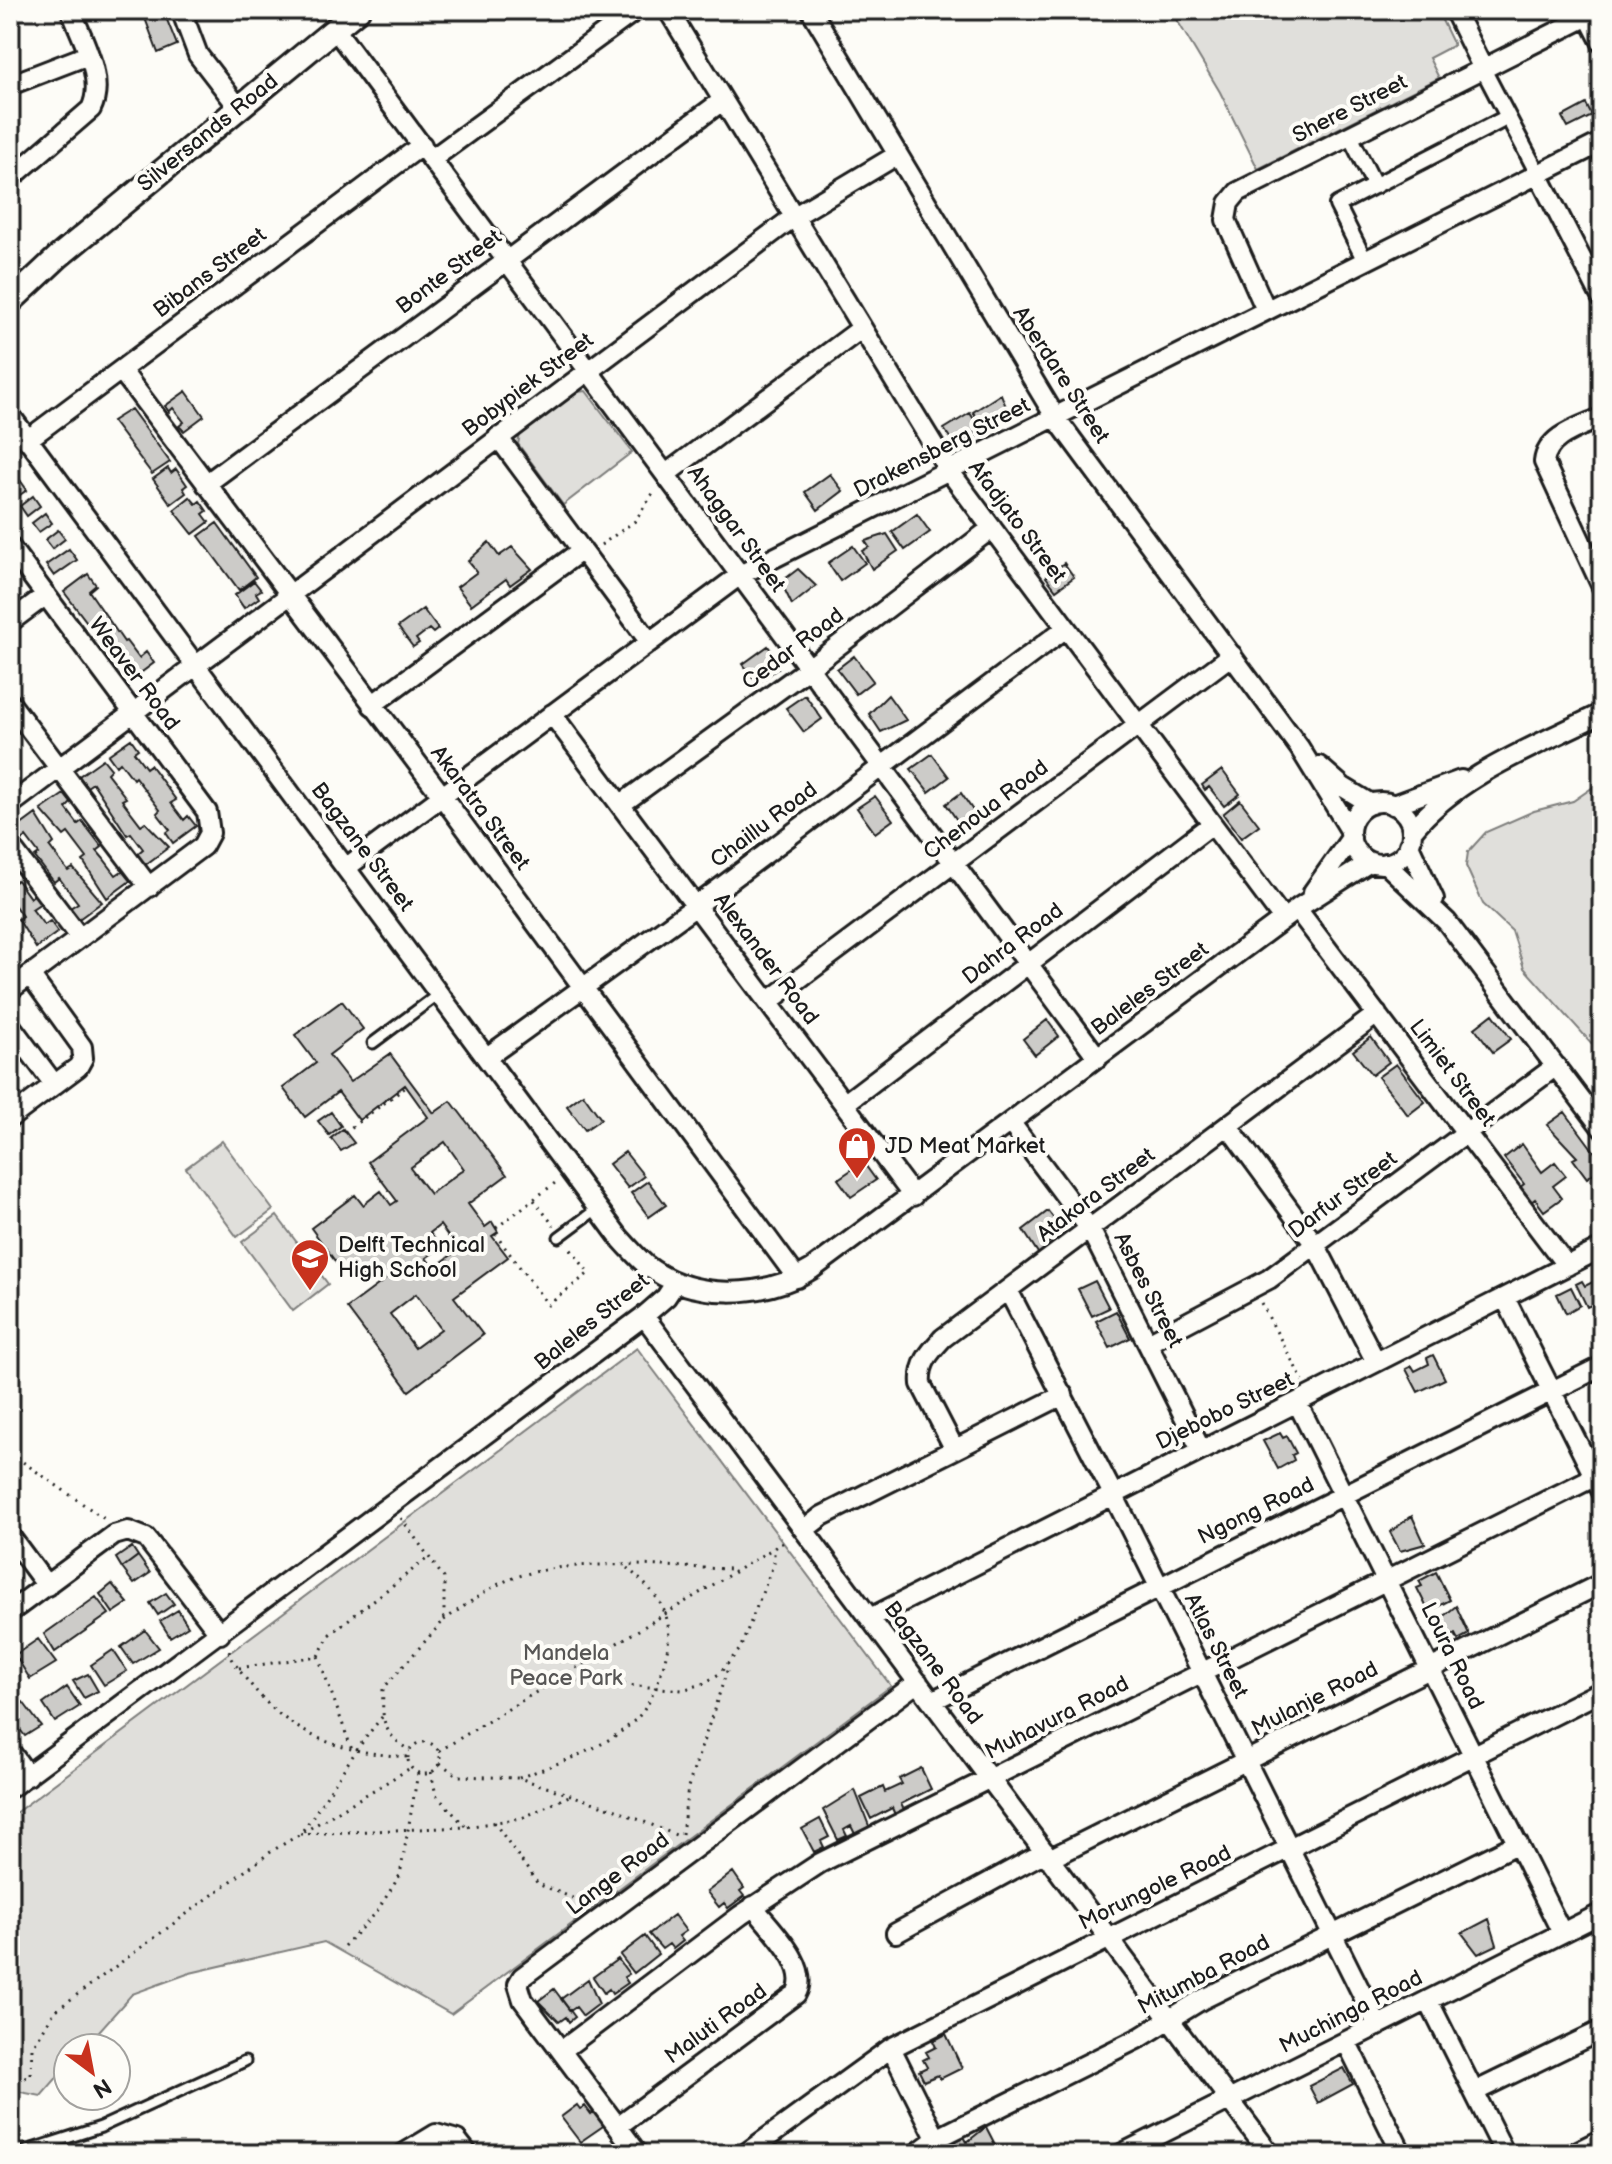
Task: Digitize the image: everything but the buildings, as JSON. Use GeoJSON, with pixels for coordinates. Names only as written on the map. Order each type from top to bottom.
{"type":"FeatureCollection","features":[{"type":"Feature","properties":{"kind":"street"},"geometry":{"type":"LineString","coordinates":[[10,179],[91,109],[98,95],[88,55],[71,10]]}},
{"type":"Feature","properties":{"kind":"street"},"geometry":{"type":"LineString","coordinates":[[181,10],[198,55],[239,108]]}},
{"type":"Feature","properties":{"kind":"street","name":"Silversands Road"},"geometry":{"type":"LineString","coordinates":[[10,302],[58,257],[358,10]]}},
{"type":"Feature","properties":{"kind":"street","name":"Bibans Street"},"geometry":{"type":"LineString","coordinates":[[17,427],[121,370],[427,152],[636,10]]}},
{"type":"Feature","properties":{"kind":"street","name":"Afadjato Street"},"geometry":{"type":"LineString","coordinates":[[668,10],[950,472],[1212,824],[1294,911]]}},
{"type":"Feature","properties":{"kind":"street","name":"Aberdare Street"},"geometry":{"type":"LineString","coordinates":[[811,10],[1056,418],[1299,747],[1350,834]]}},
{"type":"Feature","properties":{"kind":"street"},"geometry":{"type":"LineString","coordinates":[[1454,10],[1600,289]]}},
{"type":"Feature","properties":{"kind":"street"},"geometry":{"type":"LineString","coordinates":[[1591,12],[1602,43]]}},
{"type":"Feature","properties":{"kind":"street","name":"Shere Street"},"geometry":{"type":"LineString","coordinates":[[1266,310],[1228,226],[1229,203],[1244,189],[1591,12]]}},
{"type":"Feature","properties":{"kind":"street","name":"Ahaggar Street"},"geometry":{"type":"LineString","coordinates":[[335,29],[1098,1058]]}},
{"type":"Feature","properties":{"kind":"street"},"geometry":{"type":"LineString","coordinates":[[10,85],[88,55]]}},
{"type":"Feature","properties":{"kind":"street","name":"Bonte Street"},"geometry":{"type":"LineString","coordinates":[[206,484],[505,259],[722,101]]}},
{"type":"Feature","properties":{"kind":"street"},"geometry":{"type":"LineString","coordinates":[[1365,261],[1337,205],[1508,117]]}},
{"type":"Feature","properties":{"kind":"street"},"geometry":{"type":"LineString","coordinates":[[1350,136],[1375,186]]}},
{"type":"Feature","properties":{"kind":"street","name":"Drakensberg Street"},"geometry":{"type":"LineString","coordinates":[[347,867],[740,575],[1602,142]]}},
{"type":"Feature","properties":{"kind":"street","name":"Bobypiek Street"},"geometry":{"type":"LineString","coordinates":[[10,805],[795,216],[897,155]]}},
{"type":"Feature","properties":{"kind":"street","name":"Silversands Road"},"geometry":{"type":"LineString","coordinates":[[10,288],[58,257]]}},
{"type":"Feature","properties":{"kind":"street"},"geometry":{"type":"LineString","coordinates":[[666,474],[862,328]]}},
{"type":"Feature","properties":{"kind":"street","name":"Akaratra Street"},"geometry":{"type":"LineString","coordinates":[[121,370],[442,796],[797,1278]]}},
{"type":"Feature","properties":{"kind":"street"},"geometry":{"type":"LineString","coordinates":[[1602,417],[1556,439],[1545,456],[1547,473],[1596,560],[1602,587]]}},
{"type":"Feature","properties":{"kind":"street","name":"Bagzane Street"},"geometry":{"type":"LineString","coordinates":[[17,427],[598,1208],[646,1265],[676,1282]]}},
{"type":"Feature","properties":{"kind":"street"},"geometry":{"type":"LineString","coordinates":[[498,437],[649,641]]}},
{"type":"Feature","properties":{"kind":"street","name":"Cedar Road"},"geometry":{"type":"LineString","coordinates":[[620,805],[809,668],[992,528]]}},
{"type":"Feature","properties":{"kind":"street","name":"Weaver Road"},"geometry":{"type":"LineString","coordinates":[[10,547],[207,812],[210,832],[203,846],[149,887]]}},
{"type":"Feature","properties":{"kind":"street"},"geometry":{"type":"LineString","coordinates":[[372,705],[582,550]]}},
{"type":"Feature","properties":{"kind":"street"},"geometry":{"type":"LineString","coordinates":[[10,622],[46,595]]}},
{"type":"Feature","properties":{"kind":"street","name":"Chaillu Road"},"geometry":{"type":"LineString","coordinates":[[487,1057],[696,906],[1066,628]]}},
{"type":"Feature","properties":{"kind":"street","name":"Chenoua Road"},"geometry":{"type":"LineString","coordinates":[[768,1002],[1232,655]]}},
{"type":"Feature","properties":{"kind":"street"},"geometry":{"type":"LineString","coordinates":[[10,703],[149,887],[10,990]]}},
{"type":"Feature","properties":{"kind":"street"},"geometry":{"type":"LineString","coordinates":[[1447,922],[1378,862],[1355,850],[1350,834],[1358,812],[1371,804],[1393,805],[1479,774],[1602,713]]}},
{"type":"Feature","properties":{"kind":"street","name":"Alexander Road"},"geometry":{"type":"LineString","coordinates":[[552,714],[913,1196]]}},
{"type":"Feature","properties":{"kind":"street","name":"Aberdare Street"},"geometry":{"type":"LineString","coordinates":[[1299,747],[1343,787],[1371,804]]}},
{"type":"Feature","properties":{"kind":"street"},"geometry":{"type":"LineString","coordinates":[[1378,862],[1399,857],[1410,838],[1441,802],[1479,774]]}},
{"type":"Feature","properties":{"kind":"street"},"geometry":{"type":"LineString","coordinates":[[1393,805],[1404,812],[1419,873],[1447,922],[1602,1128]]}},
{"type":"Feature","properties":{"kind":"street","name":"Dahra Road"},"geometry":{"type":"LineString","coordinates":[[844,1104],[1212,824]]}},
{"type":"Feature","properties":{"kind":"street","name":"Baleles Street"},"geometry":{"type":"LineString","coordinates":[[1294,911],[1350,834]]}},
{"type":"Feature","properties":{"kind":"street"},"geometry":{"type":"LineString","coordinates":[[10,846],[80,938]]}},
{"type":"Feature","properties":{"kind":"street","name":"Baleles Street"},"geometry":{"type":"LineString","coordinates":[[10,1788],[644,1316],[666,1297],[676,1282],[712,1292],[762,1289],[797,1278],[913,1196],[1294,911],[1378,862]]}},
{"type":"Feature","properties":{"kind":"street","name":"Limiet Street"},"geometry":{"type":"LineString","coordinates":[[1294,911],[1377,1014],[1567,1266]]}},
{"type":"Feature","properties":{"kind":"street"},"geometry":{"type":"LineString","coordinates":[[10,1118],[78,1067],[83,1058],[82,1047],[30,975]]}},
{"type":"Feature","properties":{"kind":"street","name":"Atakora Street"},"geometry":{"type":"LineString","coordinates":[[954,1448],[921,1384],[920,1372],[926,1356],[943,1338],[1377,1014]]}},
{"type":"Feature","properties":{"kind":"street"},"geometry":{"type":"LineString","coordinates":[[10,1025],[54,1084]]}},
{"type":"Feature","properties":{"kind":"street","name":"Darfur Street"},"geometry":{"type":"LineString","coordinates":[[1148,1343],[1253,1289],[1316,1246],[1556,1066]]}},
{"type":"Feature","properties":{"kind":"street","name":"Asbes Street"},"geometry":{"type":"LineString","coordinates":[[1010,1122],[1090,1229],[1201,1450]]}},
{"type":"Feature","properties":{"kind":"street"},"geometry":{"type":"LineString","coordinates":[[1228,1126],[1316,1246],[1376,1362]]}},
{"type":"Feature","properties":{"kind":"street","name":"Djebobo Street"},"geometry":{"type":"LineString","coordinates":[[870,1618],[1602,1248]]}},
{"type":"Feature","properties":{"kind":"street","name":"Atlas Street"},"geometry":{"type":"LineString","coordinates":[[1008,1290],[1378,2026]]}},
{"type":"Feature","properties":{"kind":"street"},"geometry":{"type":"LineString","coordinates":[[1505,1298],[1599,1480]]}},
{"type":"Feature","properties":{"kind":"street","name":"Bagzane Road"},"geometry":{"type":"LineString","coordinates":[[644,1316],[1270,2154]]}},
{"type":"Feature","properties":{"kind":"street","name":"Ngong Road"},"geometry":{"type":"LineString","coordinates":[[932,1701],[1602,1366]]}},
{"type":"Feature","properties":{"kind":"street"},"geometry":{"type":"LineString","coordinates":[[804,1530],[822,1516],[1063,1395]]}},
{"type":"Feature","properties":{"kind":"street","name":"Loura Road"},"geometry":{"type":"LineString","coordinates":[[1304,1399],[1345,1494],[1562,1933]]}},
{"type":"Feature","properties":{"kind":"street","name":"Muhavura Road"},"geometry":{"type":"LineString","coordinates":[[561,2051],[753,1906],[820,1863],[1387,1580],[1599,1480]]}},
{"type":"Feature","properties":{"kind":"street"},"geometry":{"type":"LineString","coordinates":[[10,1612],[122,1532],[134,1532],[146,1538],[220,1634]]}},
{"type":"Feature","properties":{"kind":"street"},"geometry":{"type":"LineString","coordinates":[[10,1536],[47,1586]]}},
{"type":"Feature","properties":{"kind":"street","name":"Mulanje Road"},"geometry":{"type":"LineString","coordinates":[[896,1933],[1602,1583]]}},
{"type":"Feature","properties":{"kind":"street","name":"Lange Road"},"geometry":{"type":"LineString","coordinates":[[638,2154],[523,2000],[518,1984],[527,1972],[918,1682]]}},
{"type":"Feature","properties":{"kind":"street","name":"Morungole Road"},"geometry":{"type":"LineString","coordinates":[[745,2154],[891,2048],[1602,1691]]}},
{"type":"Feature","properties":{"kind":"street"},"geometry":{"type":"LineString","coordinates":[[10,1751],[28,1776]]}},
{"type":"Feature","properties":{"kind":"street","name":"Mitumba Road"},"geometry":{"type":"LineString","coordinates":[[916,2154],[940,2146],[1170,2019],[1333,1934],[1518,1843]]}},
{"type":"Feature","properties":{"kind":"street","name":"Maluti Road"},"geometry":{"type":"LineString","coordinates":[[618,2126],[796,1994],[801,1980],[798,1967],[753,1906]]}},
{"type":"Feature","properties":{"kind":"street","name":"Muchinga Road"},"geometry":{"type":"LineString","coordinates":[[1121,2154],[1602,1913]]}},
{"type":"Feature","properties":{"kind":"street"},"geometry":{"type":"LineString","coordinates":[[1428,2000],[1505,2154]]}},
{"type":"Feature","properties":{"kind":"street"},"geometry":{"type":"LineString","coordinates":[[1474,2092],[1602,2030]]}},
{"type":"Feature","properties":{"kind":"street"},"geometry":{"type":"LineString","coordinates":[[1346,2041],[1402,2154]]}},
{"type":"Feature","properties":{"kind":"street"},"geometry":{"type":"LineString","coordinates":[[891,2048],[940,2146]]}},
{"type":"Feature","properties":{"kind":"street"},"geometry":{"type":"LineString","coordinates":[[403,2154],[430,2135],[443,2134],[457,2140],[468,2154]]}},
{"type":"Feature","properties":{"kind":"street"},"geometry":{"type":"LineString","coordinates":[[1572,2154],[1602,2139]]}},
{"type":"Feature","properties":{"kind":"lane"},"geometry":{"type":"LineString","coordinates":[[373,1043],[440,993]]}},
{"type":"Feature","properties":{"kind":"lane"},"geometry":{"type":"LineString","coordinates":[[558,1233],[598,1208]]}},
{"type":"Feature","properties":{"kind":"lane"},"geometry":{"type":"LineString","coordinates":[[17,2154],[101,2127],[245,2061]]}},
{"type":"Feature","properties":{"kind":"path"},"geometry":{"type":"LineString","coordinates":[[582,550],[598,547],[635,521],[666,474]]}},
{"type":"Feature","properties":{"kind":"path"},"geometry":{"type":"LineString","coordinates":[[345,1132],[406,1087]]}},
{"type":"Feature","properties":{"kind":"path"},"geometry":{"type":"LineString","coordinates":[[496,1228],[571,1171]]}},
{"type":"Feature","properties":{"kind":"path"},"geometry":{"type":"LineString","coordinates":[[495,1234],[548,1305],[589,1273],[534,1199]]}},
{"type":"Feature","properties":{"kind":"path"},"geometry":{"type":"LineString","coordinates":[[558,1233],[563,1222]]}},
{"type":"Feature","properties":{"kind":"path"},"geometry":{"type":"LineString","coordinates":[[1253,1289],[1304,1399]]}},
{"type":"Feature","properties":{"kind":"path"},"geometry":{"type":"LineString","coordinates":[[10,1453],[122,1532]]}},
{"type":"Feature","properties":{"kind":"path"},"geometry":{"type":"LineString","coordinates":[[391,1505],[444,1578],[444,1620]]}},
{"type":"Feature","properties":{"kind":"path"},"geometry":{"type":"LineString","coordinates":[[439,1751],[804,1530]]}},
{"type":"Feature","properties":{"kind":"path"},"geometry":{"type":"LineString","coordinates":[[439,1751],[440,1763],[458,1776],[519,1778],[616,1810],[681,1838],[688,1787],[730,1661],[747,1634],[774,1563],[774,1547]]}},
{"type":"Feature","properties":{"kind":"path"},"geometry":{"type":"LineString","coordinates":[[352,1751],[318,1656],[330,1634],[429,1557]]}},
{"type":"Feature","properties":{"kind":"path"},"geometry":{"type":"LineString","coordinates":[[410,1751],[389,1737],[383,1716],[383,1689],[444,1620],[502,1583],[583,1563],[627,1568],[736,1569]]}},
{"type":"Feature","properties":{"kind":"path"},"geometry":{"type":"LineString","coordinates":[[519,1778],[597,1747],[639,1716],[655,1688],[672,1642],[664,1613],[652,1589],[627,1568]]}},
{"type":"Feature","properties":{"kind":"path"},"geometry":{"type":"LineString","coordinates":[[220,1634],[239,1668],[262,1698],[296,1729],[352,1751],[408,1757]]}},
{"type":"Feature","properties":{"kind":"path"},"geometry":{"type":"LineString","coordinates":[[239,1668],[318,1656]]}},
{"type":"Feature","properties":{"kind":"path"},"geometry":{"type":"LineString","coordinates":[[557,1678],[682,1690],[703,1684],[730,1661]]}},
{"type":"Feature","properties":{"kind":"path"},"geometry":{"type":"LineString","coordinates":[[300,1834],[326,1799],[352,1751],[383,1716]]}},
{"type":"Feature","properties":{"kind":"path"},"geometry":{"type":"LineString","coordinates":[[344,1946],[376,1913],[400,1875],[416,1800],[418,1773],[408,1757],[410,1751],[425,1742],[439,1751]]}},
{"type":"Feature","properties":{"kind":"path"},"geometry":{"type":"LineString","coordinates":[[418,1773],[431,1772],[440,1763]]}},
{"type":"Feature","properties":{"kind":"path"},"geometry":{"type":"LineString","coordinates":[[10,2105],[19,2081],[31,2075],[32,2048],[55,2011],[300,1834],[412,1767]]}},
{"type":"Feature","properties":{"kind":"path"},"geometry":{"type":"LineString","coordinates":[[431,1772],[436,1795],[466,1827]]}},
{"type":"Feature","properties":{"kind":"path"},"geometry":{"type":"LineString","coordinates":[[300,1834],[466,1827],[522,1818],[569,1796]]}},
{"type":"Feature","properties":{"kind":"path"},"geometry":{"type":"LineString","coordinates":[[494,1822],[538,1884],[589,1904],[602,1916]]}},
{"type":"Feature","properties":{"kind":"green space"},"geometry":{"type":"Polygon","coordinates":[[[1171,10],[1437,10],[1454,45],[1429,58],[1439,78],[1258,169],[1220,92],[1171,10]]]}},
{"type":"Feature","properties":{"kind":"green space"},"geometry":{"type":"Polygon","coordinates":[[[586,391],[632,452],[563,505],[518,444],[520,434],[577,392],[586,391]]]}},
{"type":"Feature","properties":{"kind":"green space"},"geometry":{"type":"Polygon","coordinates":[[[1602,781],[1602,1055],[1524,968],[1512,931],[1483,904],[1466,866],[1468,852],[1486,832],[1534,811],[1573,801],[1602,781]]]}},
{"type":"Feature","properties":{"kind":"green space"},"geometry":{"type":"Polygon","coordinates":[[[222,1141],[273,1210],[237,1237],[186,1168],[222,1141]]]}},
{"type":"Feature","properties":{"kind":"green space"},"geometry":{"type":"Polygon","coordinates":[[[277,1216],[328,1284],[293,1311],[242,1242],[277,1216]]]}},
{"type":"Feature","properties":{"kind":"green space","name":"Mandela Peace Park"},"geometry":{"type":"Polygon","coordinates":[[[637,1348],[891,1686],[451,2014],[324,1942],[190,1973],[132,1994],[98,2032],[52,2032],[52,2083],[41,2096],[10,2090],[10,1817],[637,1348]]]}},
{"type":"Feature","properties":{"kind":"place","name":"JD Meat Market"},"geometry":{"type":"Point","coordinates":[857,1180]}},
{"type":"Feature","properties":{"kind":"place","name":"Delft Technical High School"},"geometry":{"type":"Point","coordinates":[310,1292]}}]}
